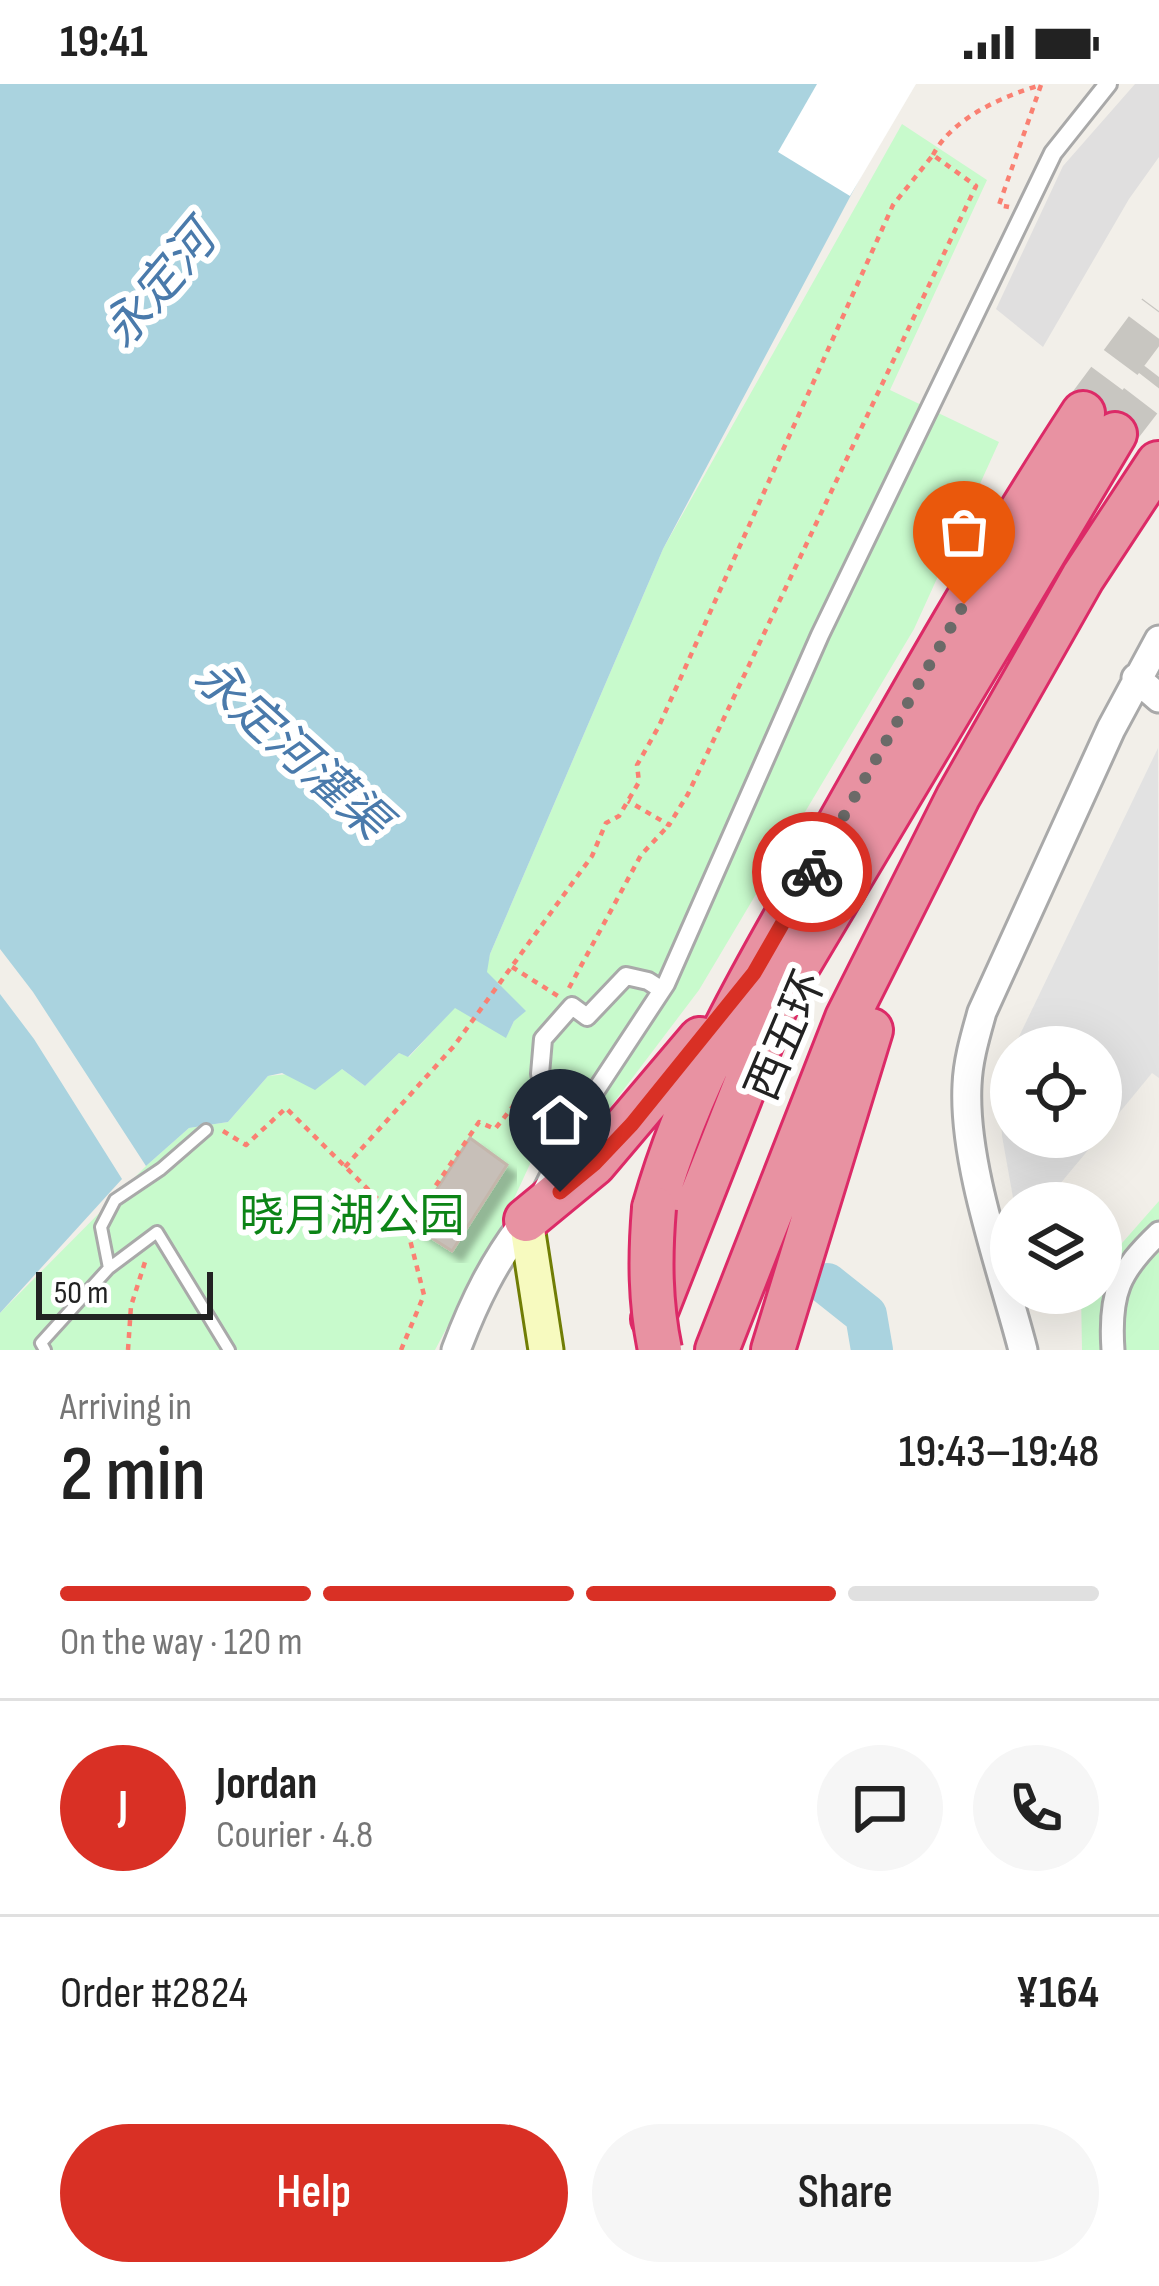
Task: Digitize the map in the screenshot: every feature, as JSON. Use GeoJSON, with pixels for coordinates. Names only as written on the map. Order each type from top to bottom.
{"type":"FeatureCollection","features":[{"type":"Feature","properties":{"kind":"highway","name":"西五环"},"geometry":{"type":"LineString","coordinates":[[641,1350],[780,997],[1099,424],[1010,526],[754,973]]}},
{"type":"Feature","properties":{"kind":"highway","name":"西五环"},"geometry":{"type":"LineString","coordinates":[[717,1350],[847,1018],[958,796],[1083,577],[1158,464]]}},
{"type":"Feature","properties":{"kind":"highway"},"geometry":{"type":"LineString","coordinates":[[773,1350],[843,1111],[958,796]]}},
{"type":"Feature","properties":{"kind":"highway"},"geometry":{"type":"LineString","coordinates":[[660,1350],[652,1313],[654,1208],[685,1108],[754,973]]}},
{"type":"Feature","properties":{"kind":"highway"},"geometry":{"type":"LineString","coordinates":[[526,1220],[594,1164],[632,1124],[754,973]]}},
{"type":"Feature","properties":{"kind":"main road"},"geometry":{"type":"LineString","coordinates":[[526,1220],[546,1350]]}},
{"type":"Feature","properties":{"kind":"street"},"geometry":{"type":"LineString","coordinates":[[456,1350],[476,1296],[526,1220],[577,1119],[662,990],[820,635],[1053,153],[1108,84]]}},
{"type":"Feature","properties":{"kind":"street"},"geometry":{"type":"LineString","coordinates":[[1023,1350],[970,1135],[971,1051],[982,1012],[1136,678],[1159,640]]}},
{"type":"Feature","properties":{"kind":"street"},"geometry":{"type":"LineString","coordinates":[[1136,678],[1159,698]]}},
{"type":"Feature","properties":{"kind":"street"},"geometry":{"type":"LineString","coordinates":[[540,1074],[543,1039],[572,1006],[586,1017],[626,976],[662,990]]}},
{"type":"Feature","properties":{"kind":"street"},"geometry":{"type":"LineString","coordinates":[[1113,1350],[1119,1279],[1159,1233]]}},
{"type":"Feature","properties":{"kind":"lane"},"geometry":{"type":"LineString","coordinates":[[109,1268],[100,1227],[115,1200],[206,1130]]}},
{"type":"Feature","properties":{"kind":"lane"},"geometry":{"type":"LineString","coordinates":[[45,1350],[41,1343],[109,1268],[157,1232],[229,1350]]}},
{"type":"Feature","properties":{"kind":"path"},"geometry":{"type":"LineString","coordinates":[[1025,210],[999,205],[1041,84]]}},
{"type":"Feature","properties":{"kind":"path"},"geometry":{"type":"LineString","coordinates":[[345,1167],[470,1024],[592,856],[606,823],[619,815],[639,782],[637,766],[893,206],[940,140],[1004,96],[1041,84]]}},
{"type":"Feature","properties":{"kind":"path"},"geometry":{"type":"LineString","coordinates":[[512,967],[563,999],[641,855],[669,825],[688,794],[976,186],[933,155]]}},
{"type":"Feature","properties":{"kind":"path"},"geometry":{"type":"LineString","coordinates":[[628,801],[669,825]]}},
{"type":"Feature","properties":{"kind":"path"},"geometry":{"type":"LineString","coordinates":[[406,1228],[479,1122],[495,1129],[540,1074]]}},
{"type":"Feature","properties":{"kind":"path"},"geometry":{"type":"LineString","coordinates":[[206,1130],[219,1129],[246,1144],[286,1108],[406,1228],[424,1295],[401,1350]]}},
{"type":"Feature","properties":{"kind":"path"},"geometry":{"type":"LineString","coordinates":[[128,1350],[131,1306],[157,1232]]}},
{"type":"Feature","properties":{"kind":"shaded area"},"geometry":{"type":"Polygon","coordinates":[[[1135,84],[1159,84],[1159,157],[1129,199],[1043,347],[996,309],[1063,166],[1135,84]]]}},
{"type":"Feature","properties":{"kind":"shaded area"},"geometry":{"type":"Polygon","coordinates":[[[1158,748],[1159,1078],[1152,1073],[1122,1109],[1122,1026],[1024,1026],[1158,748]]]}},
{"type":"Feature","properties":{"kind":"shaded area"},"geometry":{"type":"Polygon","coordinates":[[[1006,1158],[1082,1158],[1062,1182],[1010,1182],[1006,1158]]]}},
{"type":"Feature","properties":{"kind":"green space","name":"晓月湖公园"},"geometry":{"type":"Polygon","coordinates":[[[902,124],[987,180],[890,390],[999,442],[914,629],[699,990],[593,1130],[555,1110],[435,1350],[0,1350],[0,1313],[146,1166],[189,1128],[228,1122],[268,1076],[342,1069],[365,1086],[399,1053],[409,1057],[455,1007],[506,1037],[514,1021],[486,972],[490,954],[663,549],[902,124]]]}},
{"type":"Feature","properties":{"kind":"green space"},"geometry":{"type":"Polygon","coordinates":[[[1159,1201],[1159,1350],[1082,1350],[1081,1314],[1122,1314],[1122,1243],[1159,1201]]]}},
{"type":"Feature","properties":{"kind":"water","name":"永定河"},"geometry":{"type":"Polygon","coordinates":[[[0,84],[910,84],[663,549],[490,954],[487,972],[526,1011],[514,1021],[506,1038],[455,1008],[408,1057],[399,1053],[365,1086],[342,1069],[315,1090],[282,1073],[268,1076],[228,1122],[189,1128],[146,1166],[0,949],[0,84]]]}},
{"type":"Feature","properties":{"kind":"water"},"geometry":{"type":"Polygon","coordinates":[[[0,994],[34,1039],[122,1179],[0,1313],[0,994]]]}},
{"type":"Feature","properties":{"kind":"pier"},"geometry":{"type":"Polygon","coordinates":[[[817,84],[916,84],[850,196],[778,152],[817,84]]]}},
{"type":"Feature","properties":{"kind":"building"},"geometry":{"type":"Polygon","coordinates":[[[470,1138],[507,1165],[452,1251],[413,1226],[470,1138]]]}},
{"type":"Feature","properties":{"kind":"waterway","name":"永定河灌渠"},"geometry":{"type":"LineString","coordinates":[[827,1284],[866,1315],[872,1350]]}},
{"type":"Feature","properties":{"kind":"tunnel"},"geometry":{"type":"LineString","coordinates":[[1083,413],[1159,311]]}},
{"type":"Feature","properties":{"kind":"tunnel"},"geometry":{"type":"LineString","coordinates":[[1115,434],[1159,377]]}},
{"type":"Feature","properties":{"kind":"way so far"},"geometry":{"type":"LineString","coordinates":[[812,872],[964,604]]}},
{"type":"Feature","properties":{"kind":"route"},"geometry":{"type":"LineString","coordinates":[[560,1192],[632,1124],[754,973],[812,872]]}}]}
